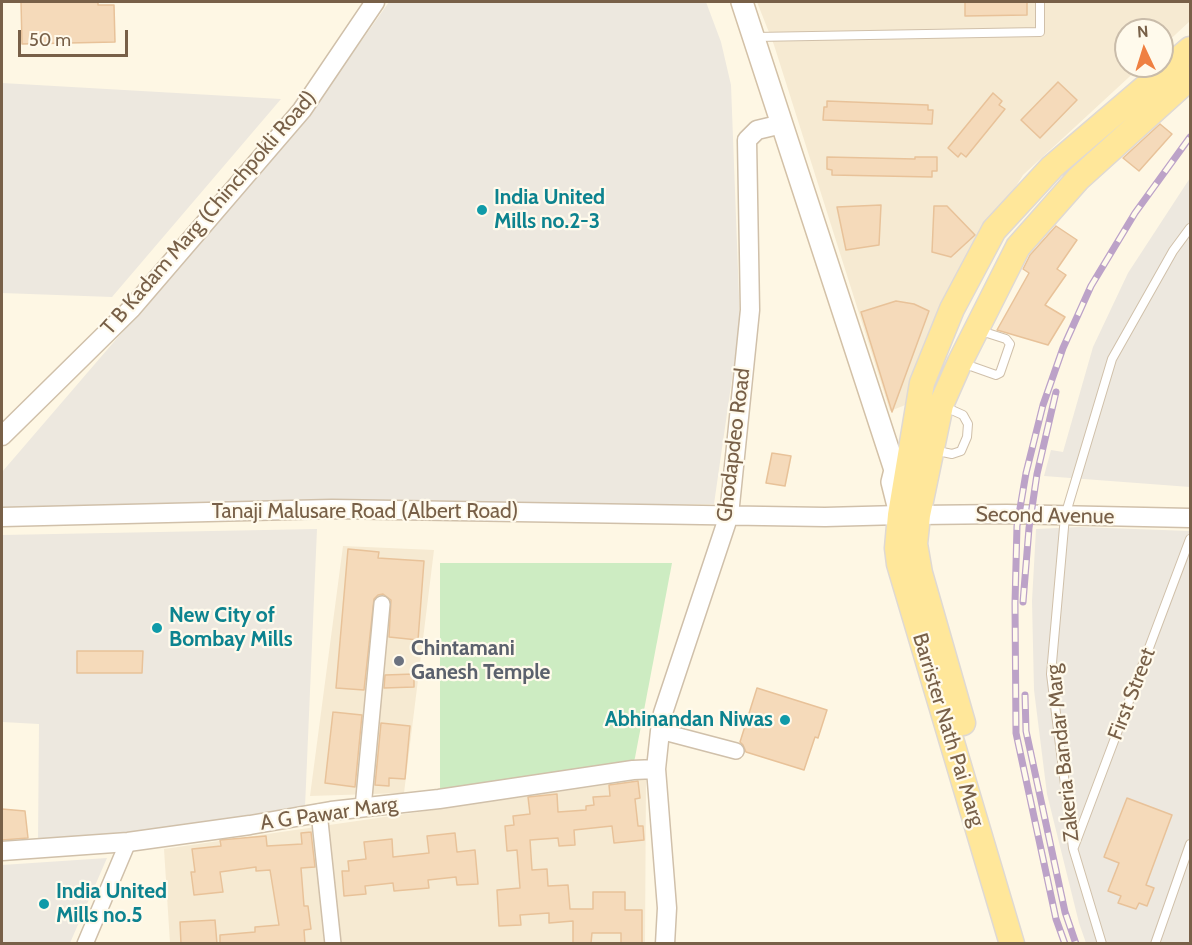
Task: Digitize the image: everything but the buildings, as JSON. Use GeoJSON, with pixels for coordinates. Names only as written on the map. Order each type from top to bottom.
{"type":"FeatureCollection","features":[{"type":"Feature","properties":{"kind":"main road"},"geometry":{"type":"LineString","coordinates":[[729,2],[777,125],[895,470],[892,482],[909,515]]}},
{"type":"Feature","properties":{"kind":"main road"},"geometry":{"type":"LineString","coordinates":[[742,2],[754,37],[777,125]]}},
{"type":"Feature","properties":{"kind":"main road"},"geometry":{"type":"LineString","coordinates":[[909,515],[922,383],[952,309],[994,230],[1052,167],[1191,49]]}},
{"type":"Feature","properties":{"kind":"main road"},"geometry":{"type":"LineString","coordinates":[[909,515],[932,450],[941,405],[1018,247],[1078,179],[1191,78]]}},
{"type":"Feature","properties":{"kind":"main road","name":"Barrister Nath Pai Marg"},"geometry":{"type":"LineString","coordinates":[[909,515],[897,548],[903,579],[1012,944]]}},
{"type":"Feature","properties":{"kind":"main road","name":"Barrister Nath Pai Marg"},"geometry":{"type":"LineString","coordinates":[[909,515],[920,573],[1029,944]]}},
{"type":"Feature","properties":{"kind":"street","name":"T B Kadam Marg (Chinchpokli Road)"},"geometry":{"type":"LineString","coordinates":[[2,436],[132,308],[302,110],[375,2]]}},
{"type":"Feature","properties":{"kind":"street","name":"Ghodapdeo Road"},"geometry":{"type":"LineString","coordinates":[[665,944],[667,908],[656,769],[660,731],[663,713],[729,515],[750,310],[746,148],[747,140],[752,134],[777,125]]}},
{"type":"Feature","properties":{"kind":"street","name":"Tanaji Malusare Road (Albert Road)"},"geometry":{"type":"LineString","coordinates":[[2,518],[332,509],[825,517],[909,515]]}},
{"type":"Feature","properties":{"kind":"street","name":"Second Avenue"},"geometry":{"type":"LineString","coordinates":[[909,515],[1007,514],[1191,518]]}},
{"type":"Feature","properties":{"kind":"street"},"geometry":{"type":"LineString","coordinates":[[363,808],[382,604]]}},
{"type":"Feature","properties":{"kind":"street"},"geometry":{"type":"LineString","coordinates":[[660,731],[736,751]]}},
{"type":"Feature","properties":{"kind":"street","name":"A G Pawar Marg"},"geometry":{"type":"LineString","coordinates":[[2,851],[128,842],[250,825],[319,812],[439,799],[633,770],[656,769]]}},
{"type":"Feature","properties":{"kind":"street"},"geometry":{"type":"LineString","coordinates":[[319,812],[333,944]]}},
{"type":"Feature","properties":{"kind":"street"},"geometry":{"type":"LineString","coordinates":[[85,944],[128,842]]}},
{"type":"Feature","properties":{"kind":"lane"},"geometry":{"type":"LineString","coordinates":[[754,37],[1040,32],[1040,2]]}},
{"type":"Feature","properties":{"kind":"lane","name":"Zakeria Bandar Marg"},"geometry":{"type":"LineString","coordinates":[[1102,944],[1073,848],[1051,674],[1065,516],[1112,359],[1173,251],[1191,228]]}},
{"type":"Feature","properties":{"kind":"lane"},"geometry":{"type":"LineString","coordinates":[[960,363],[996,375],[1000,373],[1010,344],[1006,339],[977,329]]}},
{"type":"Feature","properties":{"kind":"lane"},"geometry":{"type":"LineString","coordinates":[[932,450],[952,454],[961,451],[967,437],[968,424],[963,415],[941,405]]}},
{"type":"Feature","properties":{"kind":"lane","name":"First Street"},"geometry":{"type":"LineString","coordinates":[[1073,848],[1191,539]]}},
{"type":"Feature","properties":{"kind":"lane"},"geometry":{"type":"LineString","coordinates":[[1155,944],[1191,844]]}},
{"type":"Feature","properties":{"kind":"shaded area","name":"India United Mills no.2-3"},"geometry":{"type":"Polygon","coordinates":[[[389,2],[706,2],[721,42],[731,85],[740,323],[714,504],[337,504],[2,511],[2,472],[308,116],[389,2]]]}},
{"type":"Feature","properties":{"kind":"shaded area"},"geometry":{"type":"Polygon","coordinates":[[[757,2],[1190,2],[1190,21],[1174,36],[1174,18],[1114,18],[1114,78],[1128,78],[1023,175],[944,302],[908,404],[890,411],[774,45],[757,2]]]}},
{"type":"Feature","properties":{"kind":"shaded area"},"geometry":{"type":"Polygon","coordinates":[[[2,83],[281,99],[112,297],[2,293],[2,83]]]}},
{"type":"Feature","properties":{"kind":"shaded area"},"geometry":{"type":"Polygon","coordinates":[[[1190,178],[1190,487],[1044,476],[1051,450],[1063,452],[1093,347],[1128,273],[1190,178]]]}},
{"type":"Feature","properties":{"kind":"shaded area"},"geometry":{"type":"Polygon","coordinates":[[[1079,527],[1190,531],[1190,943],[1086,943],[1079,923],[1047,794],[1034,690],[1032,601],[1036,529],[1079,527]]]}},
{"type":"Feature","properties":{"kind":"shaded area","name":"New City of Bombay Mills"},"geometry":{"type":"Polygon","coordinates":[[[317,529],[305,807],[125,835],[38,842],[39,724],[2,722],[2,535],[317,529]]]}},
{"type":"Feature","properties":{"kind":"shaded area"},"geometry":{"type":"Polygon","coordinates":[[[343,546],[434,550],[404,793],[310,796],[343,546]]]}},
{"type":"Feature","properties":{"kind":"shaded area"},"geometry":{"type":"Polygon","coordinates":[[[646,779],[645,943],[170,943],[164,849],[646,779]]]}},
{"type":"Feature","properties":{"kind":"shaded area","name":"India United Mills no.5"},"geometry":{"type":"Polygon","coordinates":[[[107,858],[70,943],[2,943],[2,865],[107,858]]]}},
{"type":"Feature","properties":{"kind":"green space"},"geometry":{"type":"Polygon","coordinates":[[[440,563],[672,563],[633,768],[440,797],[440,563]]]}},
{"type":"Feature","properties":{"kind":"railway"},"geometry":{"type":"LineString","coordinates":[[1065,944],[1056,919],[1016,733],[1017,526],[1026,473],[1043,405],[1063,348],[1091,286],[1135,213],[1190,137]]}},
{"type":"Feature","properties":{"kind":"railway"},"geometry":{"type":"LineString","coordinates":[[1023,602],[1029,528],[1037,474],[1056,392]]}},
{"type":"Feature","properties":{"kind":"railway"},"geometry":{"type":"LineString","coordinates":[[1025,695],[1026,731],[1065,912],[1076,944]]}},
{"type":"Feature","properties":{"kind":"place","name":"India United Mills no.2-3"},"geometry":{"type":"Point","coordinates":[482,210]}},
{"type":"Feature","properties":{"kind":"place","name":"New City of Bombay Mills"},"geometry":{"type":"Point","coordinates":[157,628]}},
{"type":"Feature","properties":{"kind":"place","name":"Chintamani Ganesh Temple"},"geometry":{"type":"Point","coordinates":[399,661]}},
{"type":"Feature","properties":{"kind":"place","name":"Abhinandan Niwas"},"geometry":{"type":"Point","coordinates":[785,720]}},
{"type":"Feature","properties":{"kind":"place","name":"India United Mills no.5"},"geometry":{"type":"Point","coordinates":[44,904]}}]}
